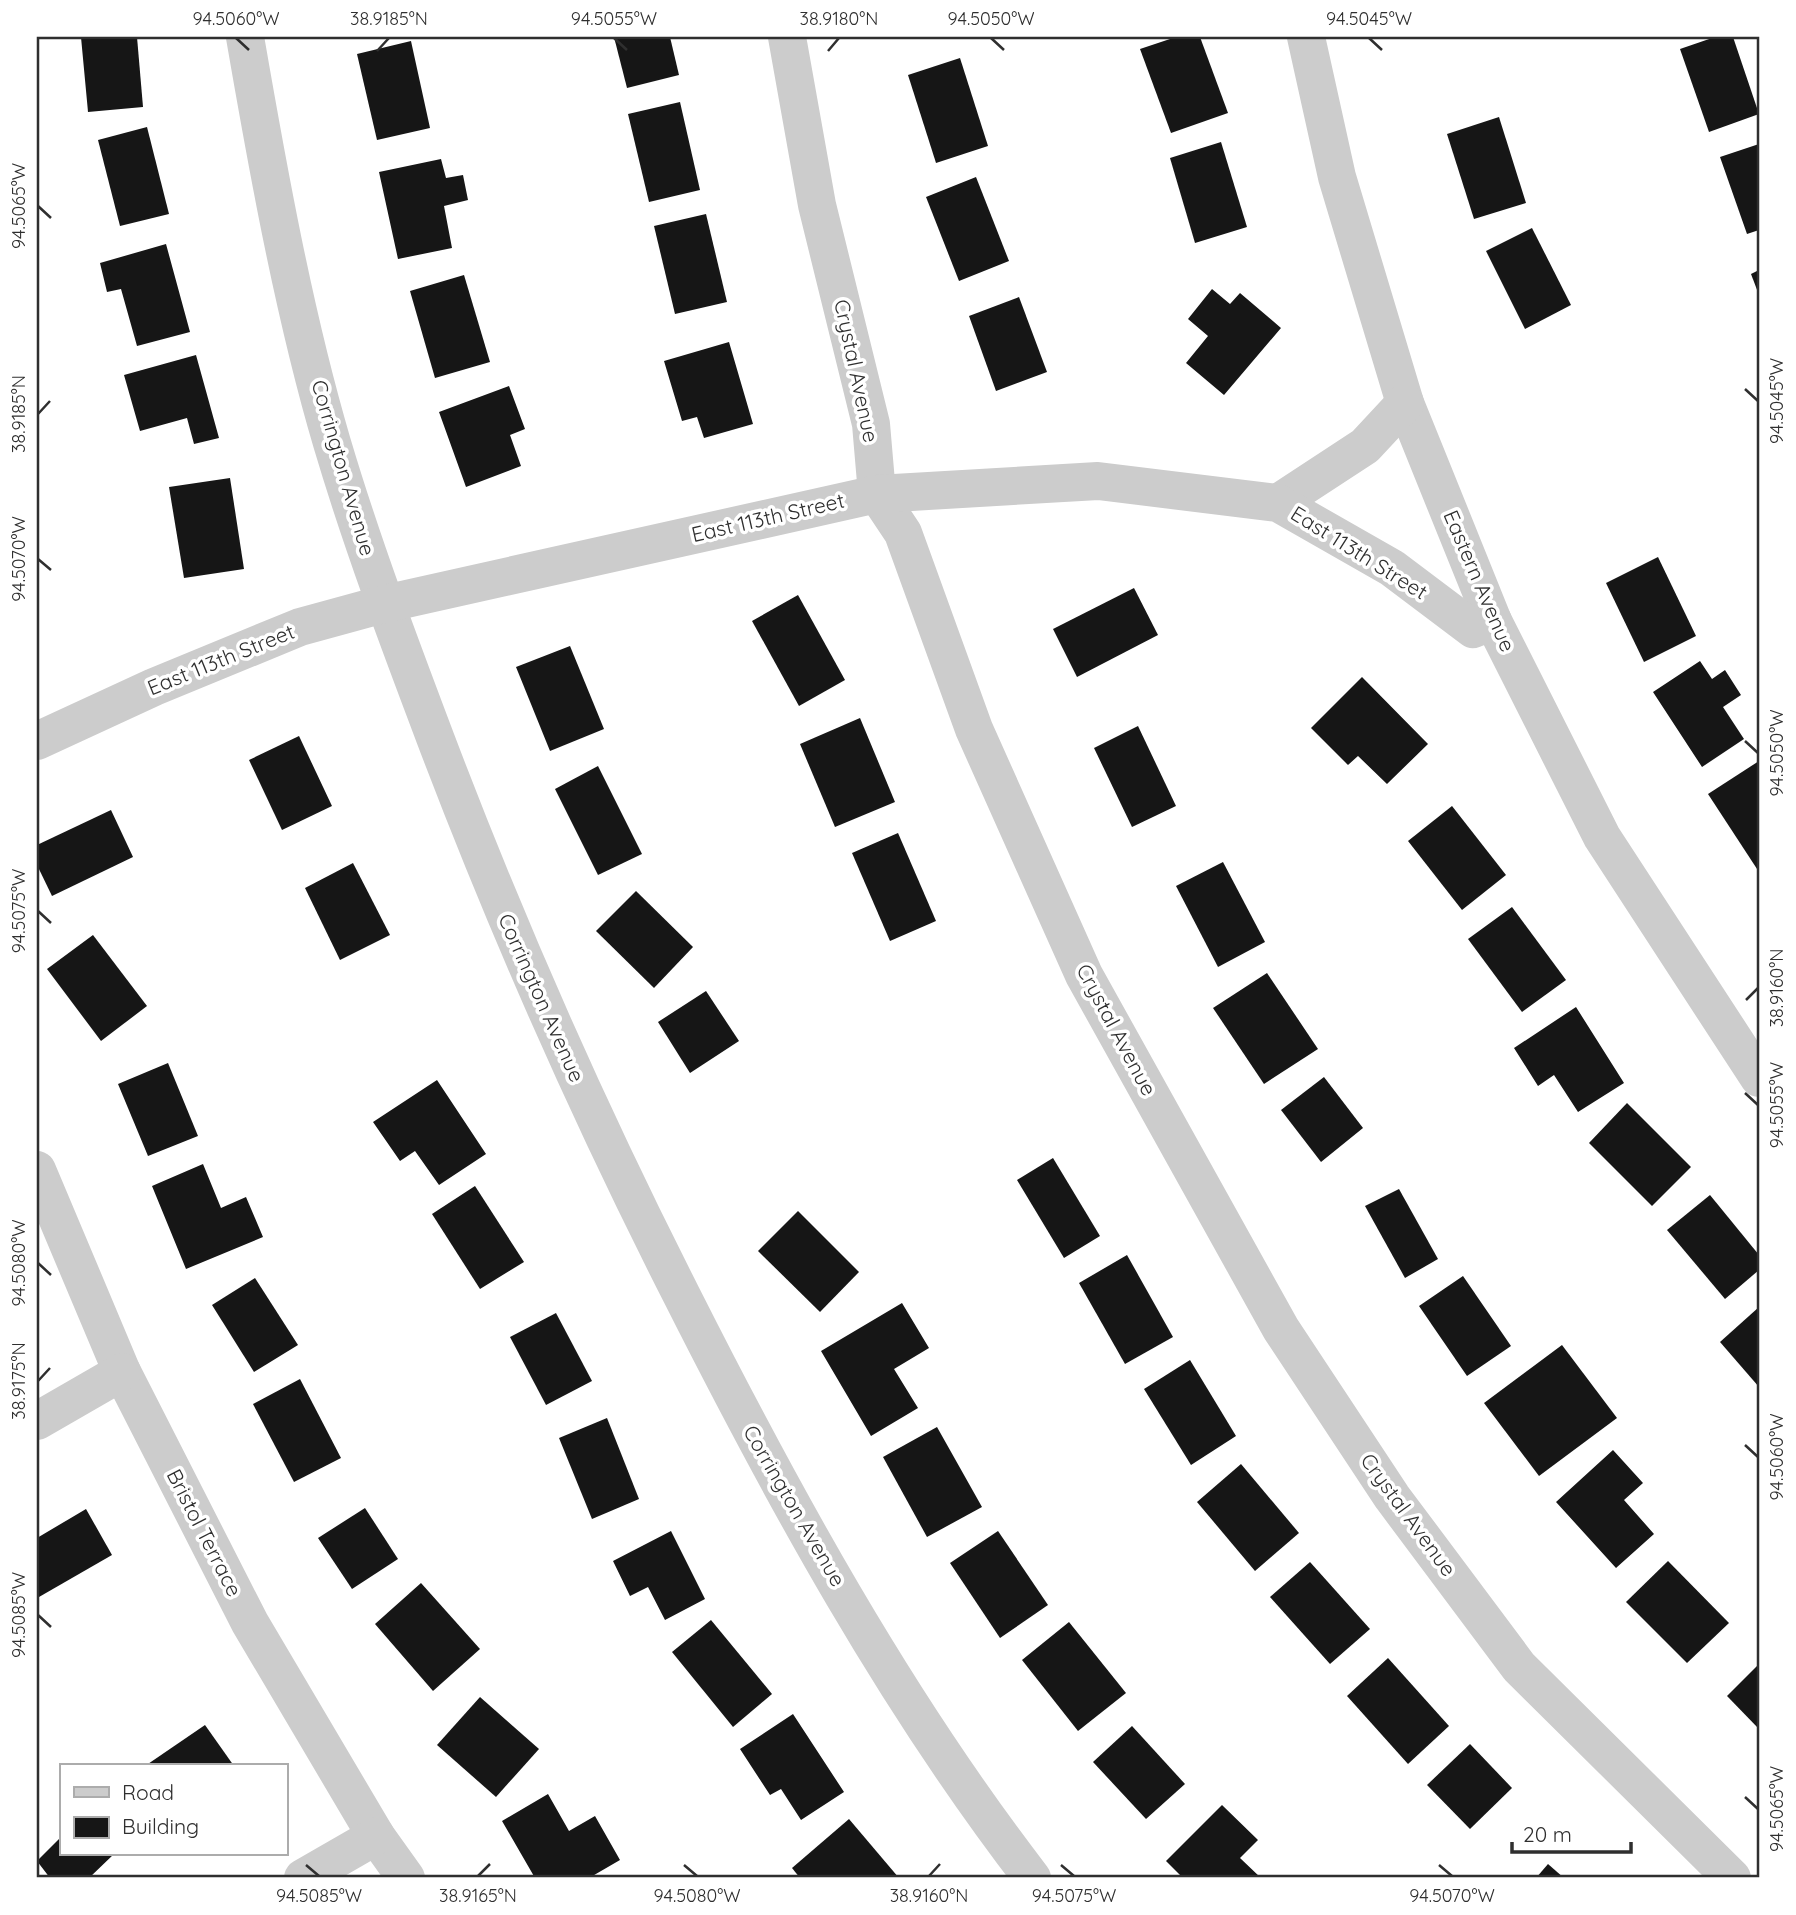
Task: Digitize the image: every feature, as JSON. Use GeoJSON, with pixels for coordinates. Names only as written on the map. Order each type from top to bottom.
{"type":"FeatureCollection","features":[{"type":"Feature","properties":{"kind":"street","name":"Corrington Avenue"},"geometry":{"type":"LineString","coordinates":[[245,37],[299,306],[328,426],[384,604],[490,883],[604,1140],[742,1414],[882,1660],[990,1825],[1032,1878]]}},
{"type":"Feature","properties":{"kind":"street","name":"Crystal Avenue"},"geometry":{"type":"LineString","coordinates":[[788,37],[817,205],[871,424],[877,494],[903,533],[974,729],[1084,975],[1281,1329],[1392,1497],[1519,1667],[1732,1878]]}},
{"type":"Feature","properties":{"kind":"street","name":"Eastern Avenue"},"geometry":{"type":"LineString","coordinates":[[1306,37],[1337,177],[1405,402],[1493,621],[1602,836],[1759,1077]]}},
{"type":"Feature","properties":{"kind":"street"},"geometry":{"type":"LineString","coordinates":[[1278,503],[1365,446],[1405,402]]}},
{"type":"Feature","properties":{"kind":"street","name":"East 113th Street"},"geometry":{"type":"LineString","coordinates":[[37,741],[155,687],[300,627],[384,604],[877,494],[1098,481],[1278,503],[1392,568],[1474,629],[1493,621]]}},
{"type":"Feature","properties":{"kind":"street","name":"Bristol Terrace"},"geometry":{"type":"LineString","coordinates":[[37,1170],[122,1372],[250,1623],[376,1836],[406,1878]]}},
{"type":"Feature","properties":{"kind":"street"},"geometry":{"type":"LineString","coordinates":[[37,1421],[122,1372]]}},
{"type":"Feature","properties":{"kind":"street"},"geometry":{"type":"LineString","coordinates":[[303,1878],[376,1836]]}},
{"type":"Feature","properties":{"kind":"building"},"geometry":{"type":"Polygon","coordinates":[[[81,37],[137,37],[143,107],[88,112],[81,37]]]}},
{"type":"Feature","properties":{"kind":"building"},"geometry":{"type":"Polygon","coordinates":[[[614,37],[670,37],[679,75],[627,88],[614,37]]]}},
{"type":"Feature","properties":{"kind":"building"},"geometry":{"type":"Polygon","coordinates":[[[1176,37],[1200,37],[1228,113],[1171,133],[1140,49],[1176,37]]]}},
{"type":"Feature","properties":{"kind":"building"},"geometry":{"type":"Polygon","coordinates":[[[1715,37],[1733,37],[1759,114],[1709,132],[1680,49],[1715,37]]]}},
{"type":"Feature","properties":{"kind":"building"},"geometry":{"type":"Polygon","coordinates":[[[411,41],[430,128],[377,140],[357,54],[411,41]]]}},
{"type":"Feature","properties":{"kind":"building"},"geometry":{"type":"Polygon","coordinates":[[[960,58],[988,146],[936,163],[908,75],[960,58]]]}},
{"type":"Feature","properties":{"kind":"building"},"geometry":{"type":"Polygon","coordinates":[[[680,102],[700,190],[649,202],[628,114],[680,102]]]}},
{"type":"Feature","properties":{"kind":"building"},"geometry":{"type":"Polygon","coordinates":[[[1499,117],[1526,203],[1474,219],[1447,134],[1499,117]]]}},
{"type":"Feature","properties":{"kind":"building"},"geometry":{"type":"Polygon","coordinates":[[[147,127],[169,214],[120,226],[98,140],[147,127]]]}},
{"type":"Feature","properties":{"kind":"building"},"geometry":{"type":"Polygon","coordinates":[[[1221,142],[1247,227],[1195,243],[1170,158],[1221,142]]]}},
{"type":"Feature","properties":{"kind":"building"},"geometry":{"type":"Polygon","coordinates":[[[1759,144],[1759,230],[1747,234],[1720,157],[1759,144]]]}},
{"type":"Feature","properties":{"kind":"building"},"geometry":{"type":"Polygon","coordinates":[[[441,159],[446,178],[463,175],[468,200],[444,206],[452,248],[398,259],[379,172],[441,159]]]}},
{"type":"Feature","properties":{"kind":"building"},"geometry":{"type":"Polygon","coordinates":[[[976,177],[1009,261],[959,281],[926,197],[976,177]]]}},
{"type":"Feature","properties":{"kind":"building"},"geometry":{"type":"Polygon","coordinates":[[[706,214],[727,302],[675,314],[654,226],[706,214]]]}},
{"type":"Feature","properties":{"kind":"building"},"geometry":{"type":"Polygon","coordinates":[[[1532,228],[1571,305],[1525,329],[1486,251],[1532,228]]]}},
{"type":"Feature","properties":{"kind":"building"},"geometry":{"type":"Polygon","coordinates":[[[166,244],[190,332],[137,346],[121,289],[107,292],[100,263],[166,244]]]}},
{"type":"Feature","properties":{"kind":"building"},"geometry":{"type":"Polygon","coordinates":[[[1759,270],[1759,295],[1751,274],[1759,270]]]}},
{"type":"Feature","properties":{"kind":"building"},"geometry":{"type":"Polygon","coordinates":[[[464,275],[490,362],[435,378],[410,291],[464,275]]]}},
{"type":"Feature","properties":{"kind":"building"},"geometry":{"type":"Polygon","coordinates":[[[1212,289],[1230,304],[1240,293],[1281,328],[1224,395],[1186,363],[1208,336],[1188,319],[1212,289]]]}},
{"type":"Feature","properties":{"kind":"building"},"geometry":{"type":"Polygon","coordinates":[[[1019,297],[1047,372],[996,391],[969,316],[1019,297]]]}},
{"type":"Feature","properties":{"kind":"building"},"geometry":{"type":"Polygon","coordinates":[[[729,342],[753,424],[704,438],[697,417],[682,421],[664,361],[729,342]]]}},
{"type":"Feature","properties":{"kind":"building"},"geometry":{"type":"Polygon","coordinates":[[[196,355],[219,438],[194,444],[187,418],[140,431],[124,375],[196,355]]]}},
{"type":"Feature","properties":{"kind":"building"},"geometry":{"type":"Polygon","coordinates":[[[509,386],[525,429],[510,435],[521,466],[466,487],[439,412],[509,386]]]}},
{"type":"Feature","properties":{"kind":"building"},"geometry":{"type":"Polygon","coordinates":[[[230,478],[244,569],[184,578],[169,487],[230,478]]]}},
{"type":"Feature","properties":{"kind":"building"},"geometry":{"type":"Polygon","coordinates":[[[1658,557],[1696,636],[1644,662],[1606,583],[1658,557]]]}},
{"type":"Feature","properties":{"kind":"building"},"geometry":{"type":"Polygon","coordinates":[[[1134,588],[1158,635],[1077,677],[1053,629],[1134,588]]]}},
{"type":"Feature","properties":{"kind":"building"},"geometry":{"type":"Polygon","coordinates":[[[798,595],[845,680],[799,706],[752,621],[798,595]]]}},
{"type":"Feature","properties":{"kind":"building"},"geometry":{"type":"Polygon","coordinates":[[[570,646],[604,729],[550,751],[516,667],[570,646]]]}},
{"type":"Feature","properties":{"kind":"building"},"geometry":{"type":"Polygon","coordinates":[[[1700,661],[1712,679],[1725,670],[1741,695],[1723,707],[1744,739],[1702,767],[1653,692],[1700,661]]]}},
{"type":"Feature","properties":{"kind":"building"},"geometry":{"type":"Polygon","coordinates":[[[1362,677],[1428,744],[1387,784],[1358,756],[1348,765],[1311,728],[1362,677]]]}},
{"type":"Feature","properties":{"kind":"building"},"geometry":{"type":"Polygon","coordinates":[[[860,718],[895,802],[835,827],[800,744],[860,718]]]}},
{"type":"Feature","properties":{"kind":"building"},"geometry":{"type":"Polygon","coordinates":[[[1138,726],[1176,806],[1132,827],[1094,748],[1138,726]]]}},
{"type":"Feature","properties":{"kind":"building"},"geometry":{"type":"Polygon","coordinates":[[[299,736],[332,806],[282,830],[249,760],[299,736]]]}},
{"type":"Feature","properties":{"kind":"building"},"geometry":{"type":"Polygon","coordinates":[[[1759,761],[1759,872],[1708,794],[1759,761]]]}},
{"type":"Feature","properties":{"kind":"building"},"geometry":{"type":"Polygon","coordinates":[[[598,766],[642,854],[598,875],[555,789],[598,766]]]}},
{"type":"Feature","properties":{"kind":"building"},"geometry":{"type":"Polygon","coordinates":[[[1452,806],[1506,875],[1462,910],[1408,841],[1452,806]]]}},
{"type":"Feature","properties":{"kind":"building"},"geometry":{"type":"Polygon","coordinates":[[[111,810],[133,857],[52,896],[37,865],[37,845],[111,810]]]}},
{"type":"Feature","properties":{"kind":"building"},"geometry":{"type":"Polygon","coordinates":[[[898,833],[936,921],[890,941],[852,853],[898,833]]]}},
{"type":"Feature","properties":{"kind":"building"},"geometry":{"type":"Polygon","coordinates":[[[1223,862],[1265,942],[1218,967],[1176,886],[1223,862]]]}},
{"type":"Feature","properties":{"kind":"building"},"geometry":{"type":"Polygon","coordinates":[[[353,863],[390,935],[340,960],[305,888],[353,863]]]}},
{"type":"Feature","properties":{"kind":"building"},"geometry":{"type":"Polygon","coordinates":[[[636,891],[693,947],[654,988],[596,931],[636,891]]]}},
{"type":"Feature","properties":{"kind":"building"},"geometry":{"type":"Polygon","coordinates":[[[1512,907],[1566,980],[1522,1012],[1468,939],[1512,907]]]}},
{"type":"Feature","properties":{"kind":"building"},"geometry":{"type":"Polygon","coordinates":[[[93,935],[147,1006],[101,1041],[47,969],[93,935]]]}},
{"type":"Feature","properties":{"kind":"building"},"geometry":{"type":"Polygon","coordinates":[[[1267,973],[1318,1049],[1264,1084],[1213,1008],[1267,973]]]}},
{"type":"Feature","properties":{"kind":"building"},"geometry":{"type":"Polygon","coordinates":[[[706,991],[739,1041],[690,1073],[658,1022],[706,991]]]}},
{"type":"Feature","properties":{"kind":"building"},"geometry":{"type":"Polygon","coordinates":[[[1576,1007],[1624,1083],[1578,1112],[1554,1075],[1538,1086],[1514,1048],[1576,1007]]]}},
{"type":"Feature","properties":{"kind":"building"},"geometry":{"type":"Polygon","coordinates":[[[168,1063],[198,1136],[148,1156],[118,1084],[168,1063]]]}},
{"type":"Feature","properties":{"kind":"building"},"geometry":{"type":"Polygon","coordinates":[[[1324,1077],[1363,1128],[1321,1162],[1281,1110],[1324,1077]]]}},
{"type":"Feature","properties":{"kind":"building"},"geometry":{"type":"Polygon","coordinates":[[[437,1080],[486,1154],[439,1185],[415,1151],[400,1161],[373,1122],[437,1080]]]}},
{"type":"Feature","properties":{"kind":"building"},"geometry":{"type":"Polygon","coordinates":[[[1627,1103],[1691,1167],[1652,1206],[1589,1143],[1627,1103]]]}},
{"type":"Feature","properties":{"kind":"building"},"geometry":{"type":"Polygon","coordinates":[[[1053,1158],[1100,1236],[1064,1258],[1017,1180],[1053,1158]]]}},
{"type":"Feature","properties":{"kind":"building"},"geometry":{"type":"Polygon","coordinates":[[[203,1164],[221,1208],[246,1197],[263,1237],[186,1269],[152,1186],[203,1164]]]}},
{"type":"Feature","properties":{"kind":"building"},"geometry":{"type":"Polygon","coordinates":[[[475,1186],[524,1262],[480,1289],[432,1214],[475,1186]]]}},
{"type":"Feature","properties":{"kind":"building"},"geometry":{"type":"Polygon","coordinates":[[[1399,1189],[1438,1259],[1405,1278],[1365,1206],[1399,1189]]]}},
{"type":"Feature","properties":{"kind":"building"},"geometry":{"type":"Polygon","coordinates":[[[1710,1195],[1759,1255],[1759,1270],[1725,1299],[1667,1230],[1710,1195]]]}},
{"type":"Feature","properties":{"kind":"building"},"geometry":{"type":"Polygon","coordinates":[[[798,1211],[859,1272],[820,1312],[758,1251],[798,1211]]]}},
{"type":"Feature","properties":{"kind":"building"},"geometry":{"type":"Polygon","coordinates":[[[1127,1255],[1173,1337],[1125,1364],[1079,1283],[1127,1255]]]}},
{"type":"Feature","properties":{"kind":"building"},"geometry":{"type":"Polygon","coordinates":[[[1463,1276],[1511,1346],[1467,1376],[1419,1306],[1463,1276]]]}},
{"type":"Feature","properties":{"kind":"building"},"geometry":{"type":"Polygon","coordinates":[[[255,1278],[298,1345],[254,1372],[212,1305],[255,1278]]]}},
{"type":"Feature","properties":{"kind":"building"},"geometry":{"type":"Polygon","coordinates":[[[902,1303],[929,1348],[894,1369],[918,1408],[871,1436],[821,1351],[902,1303]]]}},
{"type":"Feature","properties":{"kind":"building"},"geometry":{"type":"Polygon","coordinates":[[[1759,1307],[1759,1387],[1720,1342],[1759,1307]]]}},
{"type":"Feature","properties":{"kind":"building"},"geometry":{"type":"Polygon","coordinates":[[[556,1313],[592,1381],[546,1405],[510,1337],[556,1313]]]}},
{"type":"Feature","properties":{"kind":"building"},"geometry":{"type":"Polygon","coordinates":[[[1562,1345],[1617,1418],[1539,1476],[1484,1403],[1562,1345]]]}},
{"type":"Feature","properties":{"kind":"building"},"geometry":{"type":"Polygon","coordinates":[[[1190,1360],[1236,1436],[1191,1465],[1144,1389],[1190,1360]]]}},
{"type":"Feature","properties":{"kind":"building"},"geometry":{"type":"Polygon","coordinates":[[[300,1379],[341,1458],[294,1482],[253,1404],[300,1379]]]}},
{"type":"Feature","properties":{"kind":"building"},"geometry":{"type":"Polygon","coordinates":[[[607,1418],[639,1499],[592,1519],[559,1438],[607,1418]]]}},
{"type":"Feature","properties":{"kind":"building"},"geometry":{"type":"Polygon","coordinates":[[[937,1427],[982,1507],[927,1537],[883,1457],[937,1427]]]}},
{"type":"Feature","properties":{"kind":"building"},"geometry":{"type":"Polygon","coordinates":[[[1613,1450],[1643,1483],[1624,1500],[1654,1534],[1616,1568],[1556,1502],[1613,1450]]]}},
{"type":"Feature","properties":{"kind":"building"},"geometry":{"type":"Polygon","coordinates":[[[1241,1464],[1299,1533],[1255,1571],[1197,1502],[1241,1464]]]}},
{"type":"Feature","properties":{"kind":"building"},"geometry":{"type":"Polygon","coordinates":[[[365,1508],[398,1559],[352,1589],[318,1538],[365,1508]]]}},
{"type":"Feature","properties":{"kind":"building"},"geometry":{"type":"Polygon","coordinates":[[[86,1509],[112,1555],[39,1597],[37,1538],[86,1509]]]}},
{"type":"Feature","properties":{"kind":"building"},"geometry":{"type":"Polygon","coordinates":[[[671,1531],[705,1599],[665,1620],[648,1587],[630,1596],[613,1561],[671,1531]]]}},
{"type":"Feature","properties":{"kind":"building"},"geometry":{"type":"Polygon","coordinates":[[[998,1531],[1048,1605],[1000,1638],[950,1563],[998,1531]]]}},
{"type":"Feature","properties":{"kind":"building"},"geometry":{"type":"Polygon","coordinates":[[[1668,1561],[1729,1623],[1687,1663],[1626,1602],[1668,1561]]]}},
{"type":"Feature","properties":{"kind":"building"},"geometry":{"type":"Polygon","coordinates":[[[1310,1562],[1370,1629],[1330,1664],[1270,1597],[1310,1562]]]}},
{"type":"Feature","properties":{"kind":"building"},"geometry":{"type":"Polygon","coordinates":[[[421,1583],[480,1649],[433,1691],[375,1624],[421,1583]]]}},
{"type":"Feature","properties":{"kind":"building"},"geometry":{"type":"Polygon","coordinates":[[[711,1620],[772,1694],[733,1727],[672,1652],[711,1620]]]}},
{"type":"Feature","properties":{"kind":"building"},"geometry":{"type":"Polygon","coordinates":[[[1069,1622],[1126,1693],[1078,1731],[1022,1660],[1069,1622]]]}},
{"type":"Feature","properties":{"kind":"building"},"geometry":{"type":"Polygon","coordinates":[[[1388,1658],[1449,1726],[1408,1764],[1347,1696],[1388,1658]]]}},
{"type":"Feature","properties":{"kind":"building"},"geometry":{"type":"Polygon","coordinates":[[[1759,1664],[1759,1729],[1727,1696],[1759,1664]]]}},
{"type":"Feature","properties":{"kind":"building"},"geometry":{"type":"Polygon","coordinates":[[[480,1697],[539,1749],[496,1797],[437,1745],[480,1697]]]}},
{"type":"Feature","properties":{"kind":"building"},"geometry":{"type":"Polygon","coordinates":[[[793,1714],[844,1792],[801,1820],[781,1789],[770,1795],[740,1749],[793,1714]]]}},
{"type":"Feature","properties":{"kind":"building"},"geometry":{"type":"Polygon","coordinates":[[[205,1725],[233,1764],[148,1764],[205,1725]]]}},
{"type":"Feature","properties":{"kind":"building"},"geometry":{"type":"Polygon","coordinates":[[[1132,1726],[1185,1784],[1146,1819],[1093,1762],[1132,1726]]]}},
{"type":"Feature","properties":{"kind":"building"},"geometry":{"type":"Polygon","coordinates":[[[1470,1744],[1512,1788],[1470,1829],[1427,1785],[1470,1744]]]}},
{"type":"Feature","properties":{"kind":"building"},"geometry":{"type":"Polygon","coordinates":[[[548,1794],[569,1831],[595,1816],[620,1860],[589,1878],[535,1878],[502,1821],[548,1794]]]}},
{"type":"Feature","properties":{"kind":"building"},"geometry":{"type":"Polygon","coordinates":[[[1222,1805],[1258,1840],[1240,1858],[1261,1878],[1183,1878],[1166,1861],[1222,1805]]]}},
{"type":"Feature","properties":{"kind":"building"},"geometry":{"type":"Polygon","coordinates":[[[849,1819],[899,1878],[800,1878],[792,1868],[849,1819]]]}},
{"type":"Feature","properties":{"kind":"building"},"geometry":{"type":"Polygon","coordinates":[[[60,1838],[60,1856],[112,1856],[89,1878],[50,1878],[37,1861],[60,1838]]]}},
{"type":"Feature","properties":{"kind":"building"},"geometry":{"type":"Polygon","coordinates":[[[1548,1864],[1564,1878],[1536,1878],[1548,1864]]]}}]}
